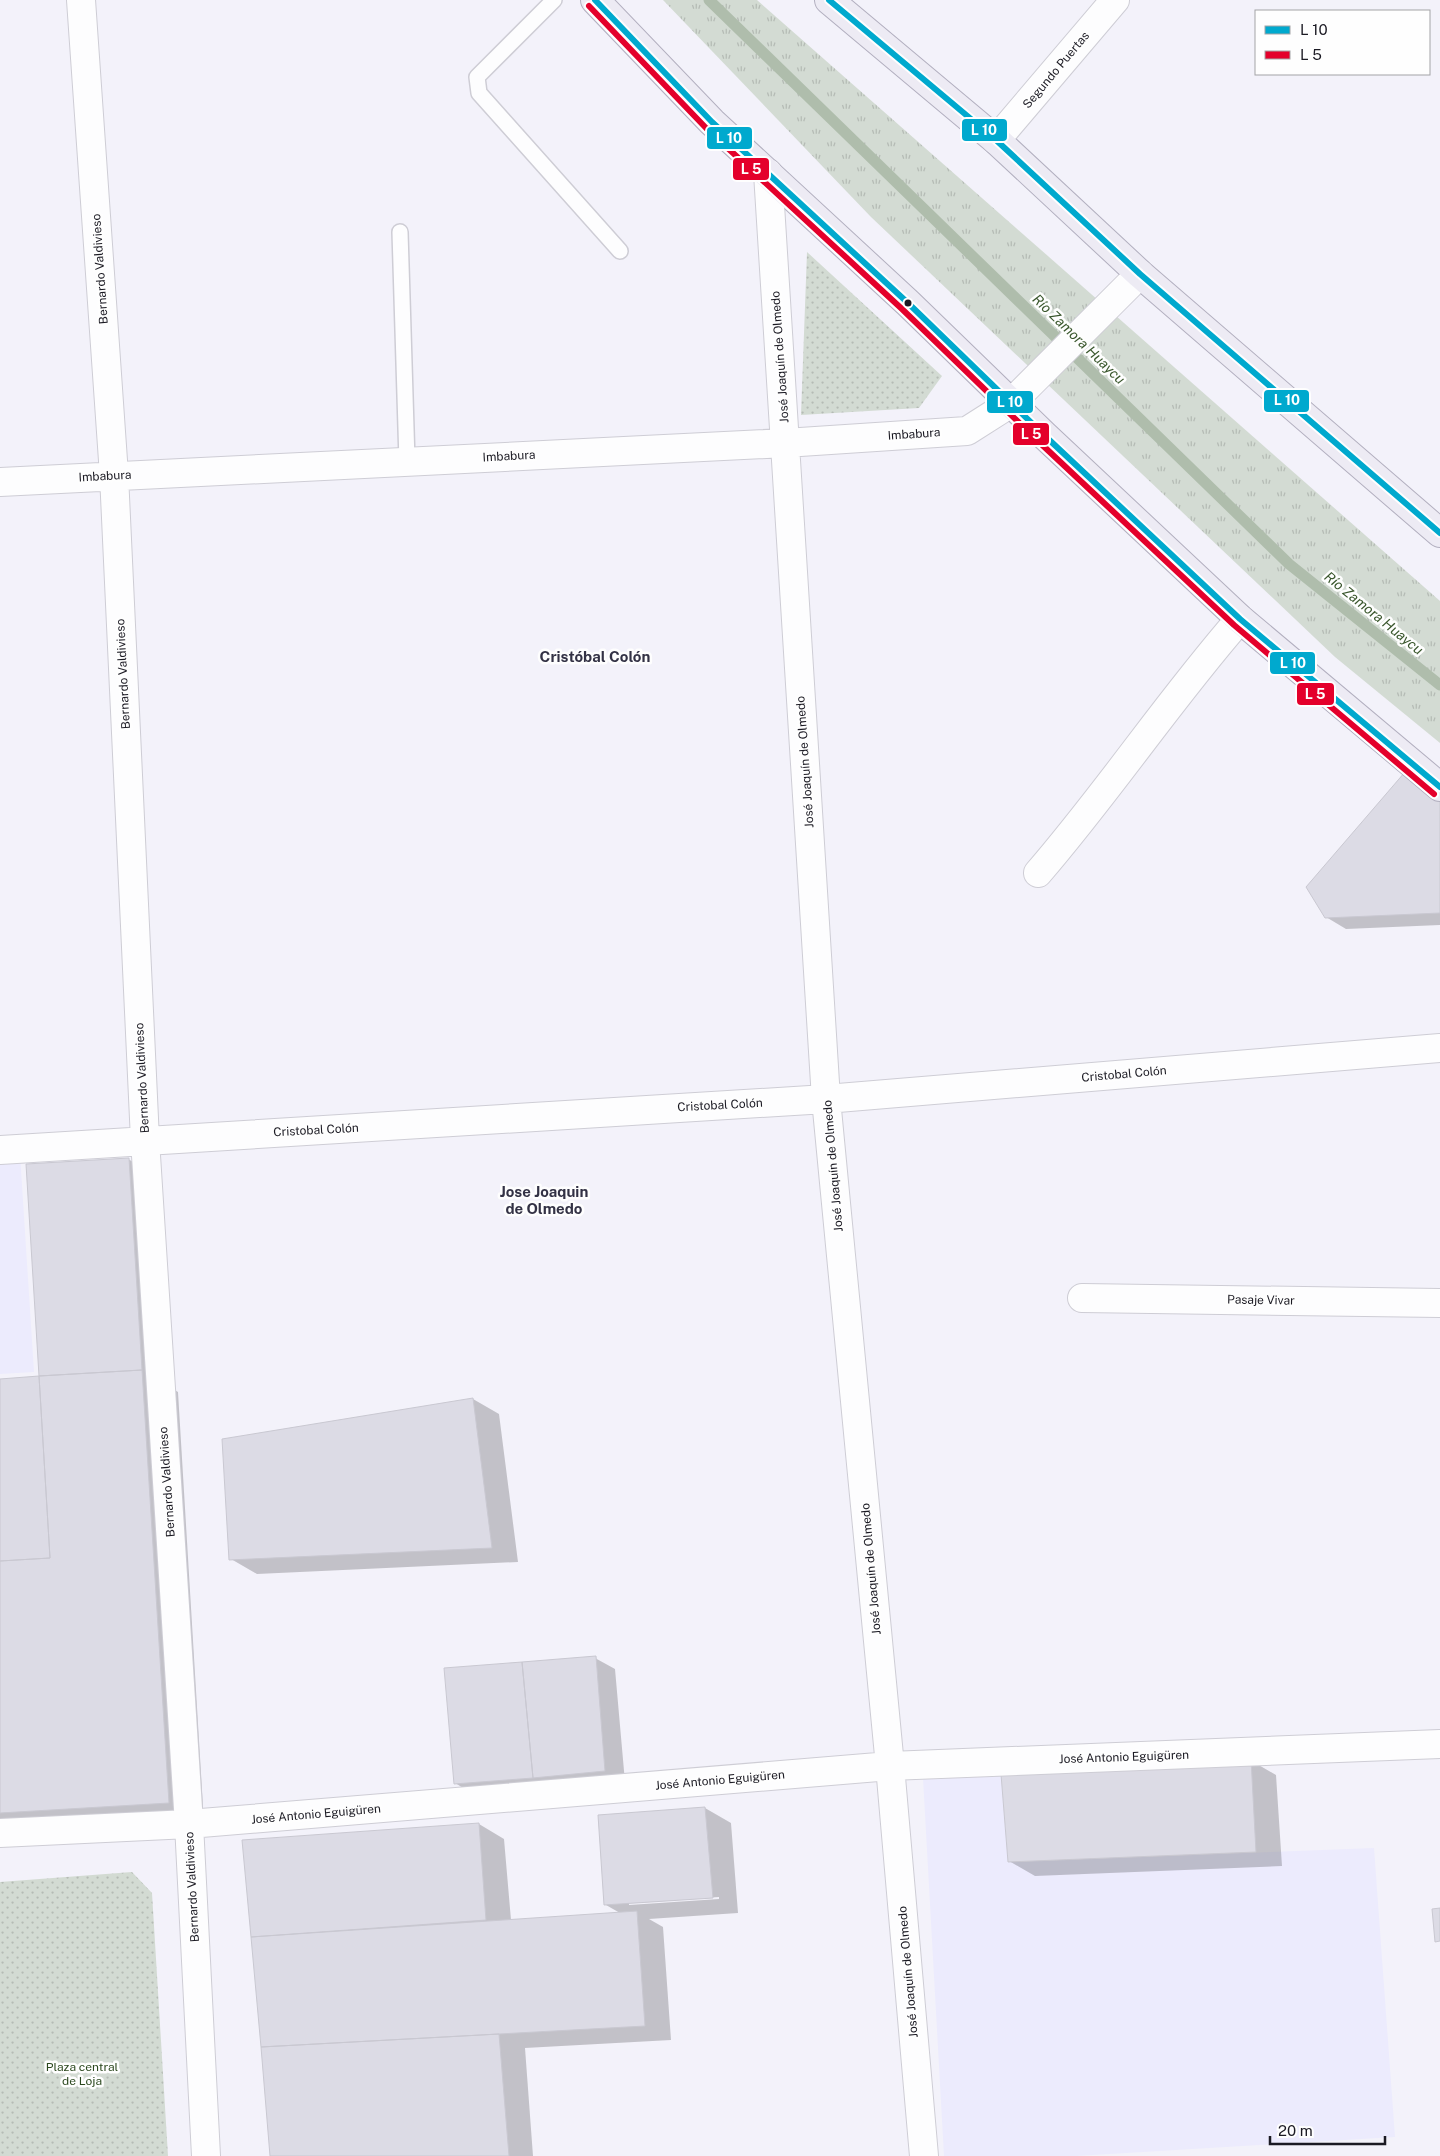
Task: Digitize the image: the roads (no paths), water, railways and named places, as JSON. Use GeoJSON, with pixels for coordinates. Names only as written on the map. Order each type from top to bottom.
{"type":"FeatureCollection","features":[{"type":"Feature","properties":{"kind":"main road"},"geometry":{"type":"LineString","coordinates":[[595,0],[712,122],[908,303],[1240,619],[1440,787]]}},
{"type":"Feature","properties":{"kind":"main road"},"geometry":{"type":"LineString","coordinates":[[829,0],[996,140],[1140,274],[1440,533]]}},
{"type":"Feature","properties":{"kind":"street","name":"Bernardo Valdivieso"},"geometry":{"type":"LineString","coordinates":[[81,0],[114,475],[145,1140],[189,1824],[206,2156]]}},
{"type":"Feature","properties":{"kind":"street","name":"Segundo Puertas"},"geometry":{"type":"LineString","coordinates":[[996,140],[1115,0]]}},
{"type":"Feature","properties":{"kind":"street","name":"José Joaquín de Olmedo"},"geometry":{"type":"LineString","coordinates":[[768,173],[826,1099],[890,1766],[924,2156]]}},
{"type":"Feature","properties":{"kind":"street","name":"Imbabura"},"geometry":{"type":"LineString","coordinates":[[0,482],[785,443],[968,430],[1011,403],[1140,274]]}},
{"type":"Feature","properties":{"kind":"street"},"geometry":{"type":"LineString","coordinates":[[1038,873],[1078,826],[1212,651],[1240,619]]}},
{"type":"Feature","properties":{"kind":"street","name":"Cristobal Colón"},"geometry":{"type":"LineString","coordinates":[[0,1150],[826,1099],[1440,1048]]}},
{"type":"Feature","properties":{"kind":"street","name":"Pasaje Vivar"},"geometry":{"type":"LineString","coordinates":[[1082,1298],[1440,1303]]}},
{"type":"Feature","properties":{"kind":"street","name":"José Antonio Eguigüren"},"geometry":{"type":"LineString","coordinates":[[0,1833],[189,1824],[890,1766],[1440,1744]]}},
{"type":"Feature","properties":{"kind":"lane"},"geometry":{"type":"LineString","coordinates":[[554,0],[477,77],[480,93],[620,251]]}},
{"type":"Feature","properties":{"kind":"lane"},"geometry":{"type":"LineString","coordinates":[[400,232],[407,461]]}},
{"type":"Feature","properties":{"kind":"waterway","name":"Río Zamora Huaycu"},"geometry":{"type":"LineString","coordinates":[[709,0],[1289,564],[1440,685]]}},
{"type":"Feature","properties":{"kind":"district","name":"Cristóbal Colón"},"geometry":{"type":"Point","coordinates":[595,657]}},
{"type":"Feature","properties":{"kind":"district","name":"Jose Joaquin de Olmedo"},"geometry":{"type":"Point","coordinates":[544,1200]}},
{"type":"Feature","properties":{"kind":"park label","name":"Plaza central de Loja"},"geometry":{"type":"Point","coordinates":[82,2074]}}]}
